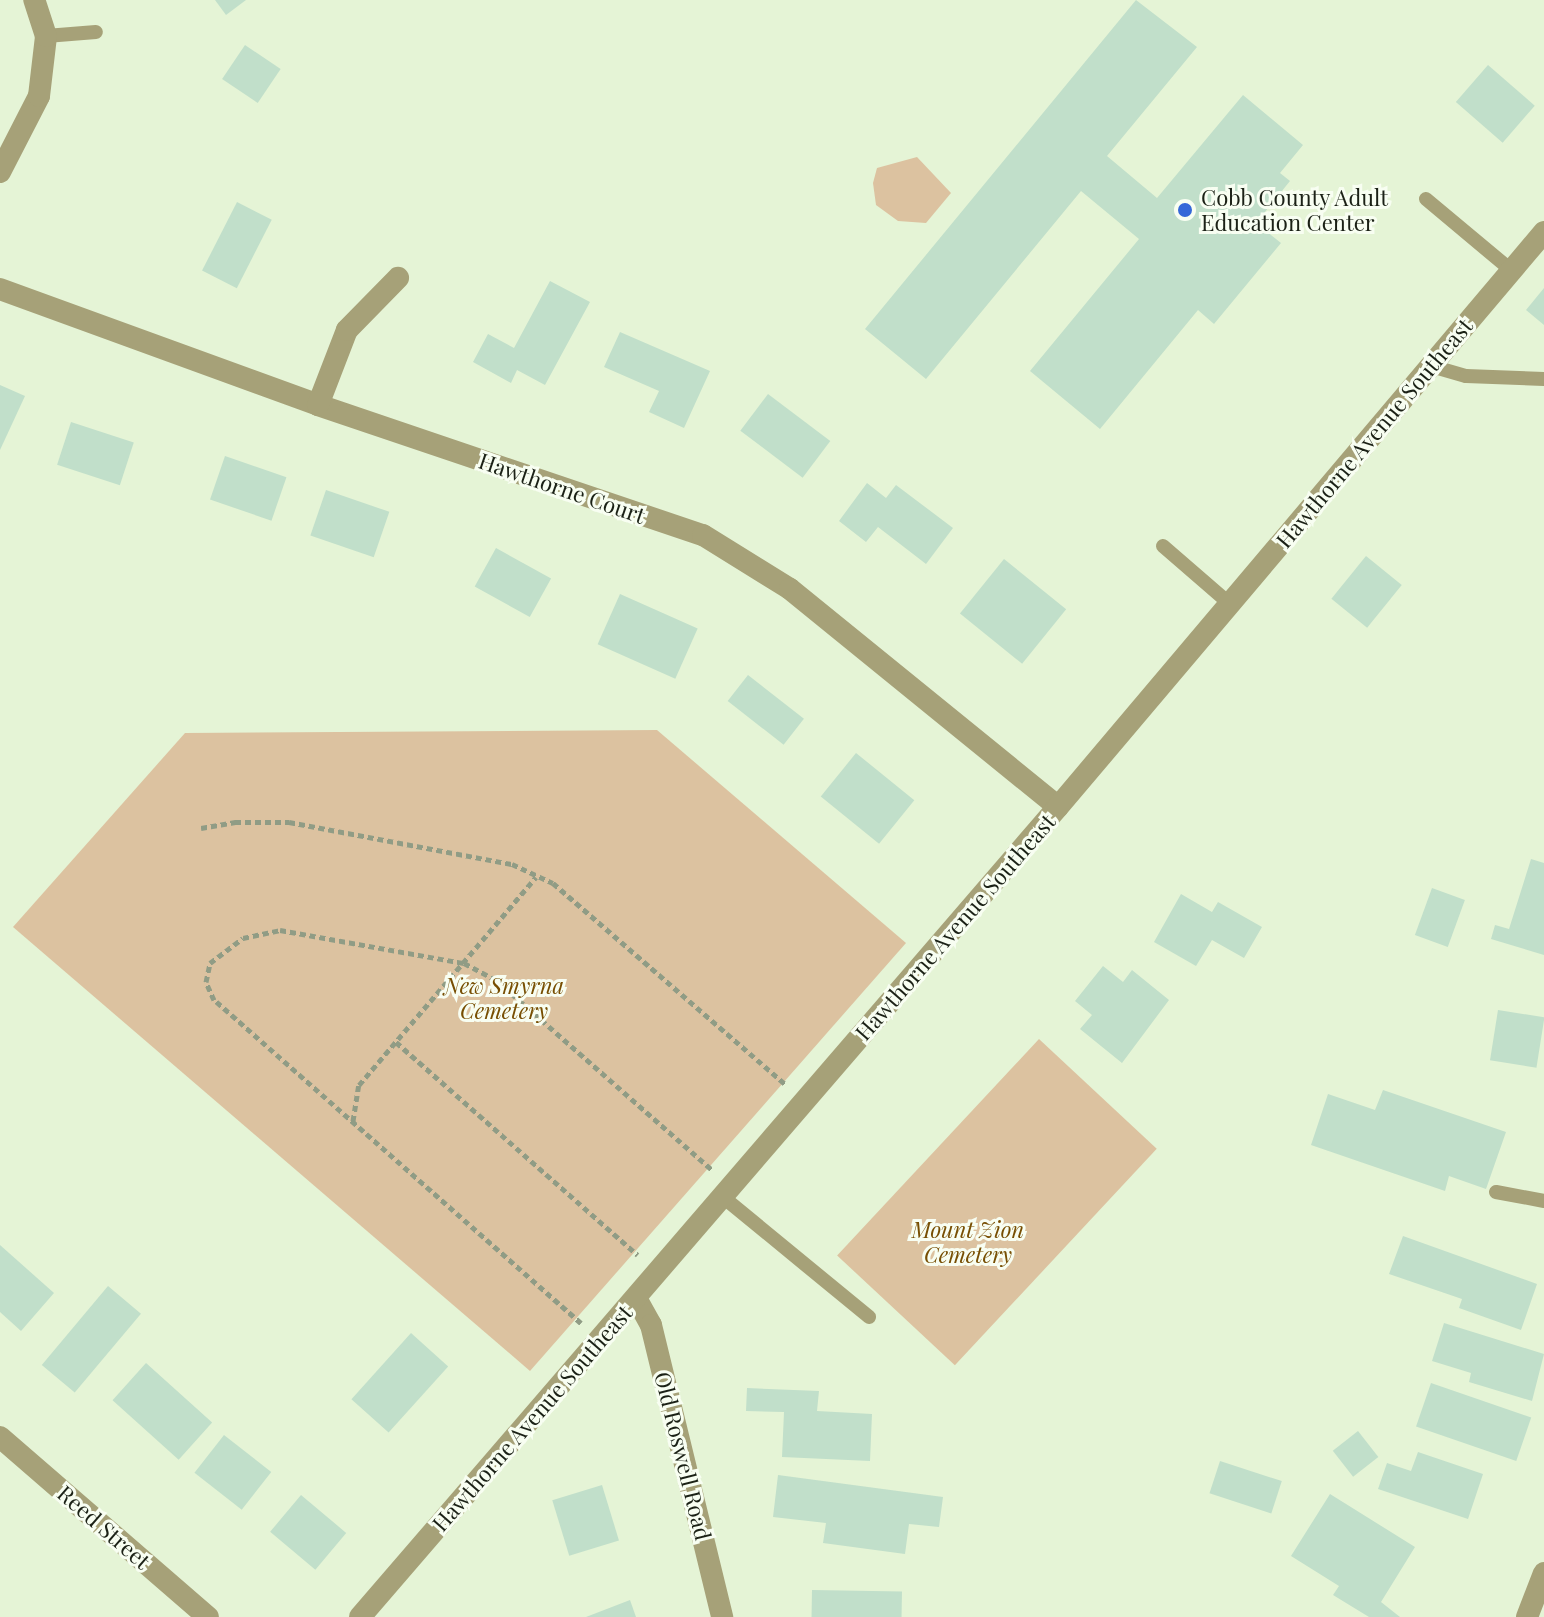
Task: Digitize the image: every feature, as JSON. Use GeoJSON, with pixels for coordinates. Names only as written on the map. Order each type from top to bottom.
{"type":"FeatureCollection","features":[{"type":"Feature","properties":{"kind":"street"},"geometry":{"type":"LineString","coordinates":[[0,172],[39,96],[46,36],[34,0]]}},
{"type":"Feature","properties":{"kind":"street","name":"Hawthorne Avenue Southeast"},"geometry":{"type":"LineString","coordinates":[[360,1617],[1058,807],[1544,232]]}},
{"type":"Feature","properties":{"kind":"street"},"geometry":{"type":"LineString","coordinates":[[318,405],[347,330],[398,278]]}},
{"type":"Feature","properties":{"kind":"street","name":"Hawthorne Court"},"geometry":{"type":"LineString","coordinates":[[0,289],[318,405],[703,535],[790,589],[1058,807]]}},
{"type":"Feature","properties":{"kind":"street","name":"Old Roswell Road"},"geometry":{"type":"LineString","coordinates":[[636,1298],[651,1325],[722,1617]]}},
{"type":"Feature","properties":{"kind":"street","name":"Reed Street"},"geometry":{"type":"LineString","coordinates":[[0,1437],[208,1617]]}},
{"type":"Feature","properties":{"kind":"street"},"geometry":{"type":"LineString","coordinates":[[1527,1617],[1544,1573]]}},
{"type":"Feature","properties":{"kind":"lane"},"geometry":{"type":"LineString","coordinates":[[46,36],[96,32]]}},
{"type":"Feature","properties":{"kind":"lane"},"geometry":{"type":"LineString","coordinates":[[1426,199],[1511,270]]}},
{"type":"Feature","properties":{"kind":"lane"},"geometry":{"type":"LineString","coordinates":[[1431,366],[1466,376],[1544,379]]}},
{"type":"Feature","properties":{"kind":"lane"},"geometry":{"type":"LineString","coordinates":[[1163,546],[1230,604]]}},
{"type":"Feature","properties":{"kind":"lane"},"geometry":{"type":"LineString","coordinates":[[727,1192],[869,1317]]}},
{"type":"Feature","properties":{"kind":"lane"},"geometry":{"type":"LineString","coordinates":[[1496,1192],[1544,1201]]}},
{"type":"Feature","properties":{"kind":"path"},"geometry":{"type":"LineString","coordinates":[[201,828],[289,822],[512,864],[553,883],[805,1101]]}},
{"type":"Feature","properties":{"kind":"path"},"geometry":{"type":"LineString","coordinates":[[352,1122],[359,1085],[537,877]]}},
{"type":"Feature","properties":{"kind":"path"},"geometry":{"type":"LineString","coordinates":[[600,1339],[214,1000],[206,982],[210,963],[243,938],[280,930],[464,963],[496,980],[727,1192]]}},
{"type":"Feature","properties":{"kind":"path"},"geometry":{"type":"LineString","coordinates":[[396,1042],[658,1273]]}},
{"type":"Feature","properties":{"kind":"green space"},"geometry":{"type":"Polygon","coordinates":[[[917,157],[951,193],[926,223],[898,221],[876,205],[873,183],[877,168],[917,157]]]}},
{"type":"Feature","properties":{"kind":"green space","name":"New Smyrna Cemetery"},"geometry":{"type":"Polygon","coordinates":[[[657,730],[906,943],[530,1371],[13,927],[185,733],[657,730]]]}},
{"type":"Feature","properties":{"kind":"green space","name":"Mount Zion Cemetery"},"geometry":{"type":"Polygon","coordinates":[[[1039,1039],[1157,1149],[955,1365],[837,1255],[1039,1039]]]}},
{"type":"Feature","properties":{"kind":"building"},"geometry":{"type":"Polygon","coordinates":[[[215,0],[246,0],[226,15],[215,0]]]}},
{"type":"Feature","properties":{"kind":"building","name":"Cobb County Adult Education Center"},"geometry":{"type":"Polygon","coordinates":[[[1136,0],[1197,47],[1107,156],[1157,198],[1243,95],[1303,145],[1280,173],[1290,181],[1256,223],[1281,243],[1214,324],[1198,310],[1100,429],[1030,371],[1139,239],[1081,191],[926,379],[865,329],[1136,0]]]}},
{"type":"Feature","properties":{"kind":"building"},"geometry":{"type":"Polygon","coordinates":[[[245,45],[281,69],[258,103],[222,79],[245,45]]]}},
{"type":"Feature","properties":{"kind":"building"},"geometry":{"type":"Polygon","coordinates":[[[1488,65],[1535,106],[1503,143],[1456,102],[1488,65]]]}},
{"type":"Feature","properties":{"kind":"building"},"geometry":{"type":"Polygon","coordinates":[[[237,202],[272,220],[237,288],[202,271],[237,202]]]}},
{"type":"Feature","properties":{"kind":"building"},"geometry":{"type":"Polygon","coordinates":[[[550,281],[590,302],[545,385],[517,370],[511,383],[473,362],[488,334],[514,348],[550,281]]]}},
{"type":"Feature","properties":{"kind":"building"},"geometry":{"type":"Polygon","coordinates":[[[1544,288],[1544,325],[1526,310],[1544,288]]]}},
{"type":"Feature","properties":{"kind":"building"},"geometry":{"type":"Polygon","coordinates":[[[620,332],[710,371],[684,428],[649,412],[659,391],[604,367],[620,332]]]}},
{"type":"Feature","properties":{"kind":"building"},"geometry":{"type":"Polygon","coordinates":[[[0,385],[25,396],[0,450],[0,385]]]}},
{"type":"Feature","properties":{"kind":"building"},"geometry":{"type":"Polygon","coordinates":[[[768,394],[830,441],[803,478],[740,431],[768,394]]]}},
{"type":"Feature","properties":{"kind":"building"},"geometry":{"type":"Polygon","coordinates":[[[71,422],[134,442],[120,485],[57,465],[71,422]]]}},
{"type":"Feature","properties":{"kind":"building"},"geometry":{"type":"Polygon","coordinates":[[[225,456],[286,477],[271,521],[210,499],[225,456]]]}},
{"type":"Feature","properties":{"kind":"building"},"geometry":{"type":"Polygon","coordinates":[[[867,483],[886,498],[896,485],[953,528],[926,564],[878,527],[866,542],[839,521],[867,483]]]}},
{"type":"Feature","properties":{"kind":"building"},"geometry":{"type":"Polygon","coordinates":[[[326,490],[389,512],[374,557],[310,535],[326,490]]]}},
{"type":"Feature","properties":{"kind":"building"},"geometry":{"type":"Polygon","coordinates":[[[496,548],[551,579],[530,617],[475,586],[496,548]]]}},
{"type":"Feature","properties":{"kind":"building"},"geometry":{"type":"Polygon","coordinates":[[[1366,556],[1402,585],[1367,628],[1331,599],[1366,556]]]}},
{"type":"Feature","properties":{"kind":"building"},"geometry":{"type":"Polygon","coordinates":[[[1004,559],[1066,609],[1022,664],[960,613],[1004,559]]]}},
{"type":"Feature","properties":{"kind":"building"},"geometry":{"type":"Polygon","coordinates":[[[620,594],[698,629],[675,679],[598,644],[620,594]]]}},
{"type":"Feature","properties":{"kind":"building"},"geometry":{"type":"Polygon","coordinates":[[[748,675],[804,719],[784,745],[728,701],[748,675]]]}},
{"type":"Feature","properties":{"kind":"building"},"geometry":{"type":"Polygon","coordinates":[[[856,753],[914,800],[879,844],[821,797],[856,753]]]}},
{"type":"Feature","properties":{"kind":"building"},"geometry":{"type":"Polygon","coordinates":[[[1531,859],[1544,863],[1544,955],[1491,939],[1495,925],[1509,929],[1531,859]]]}},
{"type":"Feature","properties":{"kind":"building"},"geometry":{"type":"Polygon","coordinates":[[[1432,888],[1465,900],[1448,947],[1415,935],[1432,888]]]}},
{"type":"Feature","properties":{"kind":"building"},"geometry":{"type":"Polygon","coordinates":[[[1181,894],[1212,912],[1218,902],[1262,927],[1244,958],[1212,940],[1196,966],[1154,942],[1181,894]]]}},
{"type":"Feature","properties":{"kind":"building"},"geometry":{"type":"Polygon","coordinates":[[[1103,966],[1123,982],[1132,970],[1169,1000],[1122,1063],[1080,1029],[1092,1015],[1075,1001],[1103,966]]]}},
{"type":"Feature","properties":{"kind":"building"},"geometry":{"type":"Polygon","coordinates":[[[1498,1010],[1544,1017],[1536,1068],[1490,1060],[1498,1010]]]}},
{"type":"Feature","properties":{"kind":"building"},"geometry":{"type":"Polygon","coordinates":[[[1383,1090],[1506,1132],[1486,1189],[1449,1176],[1445,1191],[1311,1145],[1328,1094],[1375,1110],[1383,1090]]]}},
{"type":"Feature","properties":{"kind":"building"},"geometry":{"type":"Polygon","coordinates":[[[1403,1236],[1537,1284],[1521,1330],[1459,1308],[1462,1299],[1389,1274],[1403,1236]]]}},
{"type":"Feature","properties":{"kind":"building"},"geometry":{"type":"Polygon","coordinates":[[[0,1245],[54,1293],[21,1331],[0,1312],[0,1245]]]}},
{"type":"Feature","properties":{"kind":"building"},"geometry":{"type":"Polygon","coordinates":[[[108,1286],[141,1314],[75,1393],[42,1365],[108,1286]]]}},
{"type":"Feature","properties":{"kind":"building"},"geometry":{"type":"Polygon","coordinates":[[[1444,1323],[1544,1354],[1532,1401],[1469,1382],[1471,1373],[1432,1361],[1444,1323]]]}},
{"type":"Feature","properties":{"kind":"building"},"geometry":{"type":"Polygon","coordinates":[[[411,1333],[448,1366],[389,1433],[351,1399],[411,1333]]]}},
{"type":"Feature","properties":{"kind":"building"},"geometry":{"type":"Polygon","coordinates":[[[146,1363],[212,1423],[179,1460],[113,1400],[146,1363]]]}},
{"type":"Feature","properties":{"kind":"building"},"geometry":{"type":"Polygon","coordinates":[[[1431,1383],[1531,1418],[1516,1461],[1416,1426],[1431,1383]]]}},
{"type":"Feature","properties":{"kind":"building"},"geometry":{"type":"Polygon","coordinates":[[[747,1388],[819,1391],[817,1411],[872,1414],[870,1461],[782,1457],[784,1412],[746,1411],[747,1388]]]}},
{"type":"Feature","properties":{"kind":"building"},"geometry":{"type":"Polygon","coordinates":[[[1358,1431],[1378,1457],[1353,1477],[1333,1451],[1358,1431]]]}},
{"type":"Feature","properties":{"kind":"building"},"geometry":{"type":"Polygon","coordinates":[[[224,1435],[271,1472],[242,1510],[194,1473],[224,1435]]]}},
{"type":"Feature","properties":{"kind":"building"},"geometry":{"type":"Polygon","coordinates":[[[1418,1452],[1483,1474],[1468,1519],[1378,1489],[1387,1463],[1411,1471],[1418,1452]]]}},
{"type":"Feature","properties":{"kind":"building"},"geometry":{"type":"Polygon","coordinates":[[[1220,1461],[1282,1481],[1271,1513],[1209,1493],[1220,1461]]]}},
{"type":"Feature","properties":{"kind":"building"},"geometry":{"type":"Polygon","coordinates":[[[778,1475],[943,1497],[939,1527],[909,1524],[905,1554],[823,1543],[826,1523],[773,1517],[778,1475]]]}},
{"type":"Feature","properties":{"kind":"building"},"geometry":{"type":"Polygon","coordinates":[[[602,1485],[619,1540],[569,1556],[552,1500],[602,1485]]]}},
{"type":"Feature","properties":{"kind":"building"},"geometry":{"type":"Polygon","coordinates":[[[1330,1494],[1415,1547],[1381,1602],[1400,1617],[1369,1617],[1333,1595],[1339,1586],[1291,1556],[1330,1494]]]}},
{"type":"Feature","properties":{"kind":"building"},"geometry":{"type":"Polygon","coordinates":[[[301,1495],[346,1533],[315,1570],[270,1532],[301,1495]]]}},
{"type":"Feature","properties":{"kind":"building"},"geometry":{"type":"Polygon","coordinates":[[[812,1590],[902,1592],[902,1617],[812,1617],[812,1590]]]}},
{"type":"Feature","properties":{"kind":"building"},"geometry":{"type":"Polygon","coordinates":[[[630,1600],[636,1617],[586,1617],[630,1600]]]}},
{"type":"Feature","properties":{"kind":"place","name":"Cobb County Adult Education Center"},"geometry":{"type":"Point","coordinates":[1185,210]}}]}
